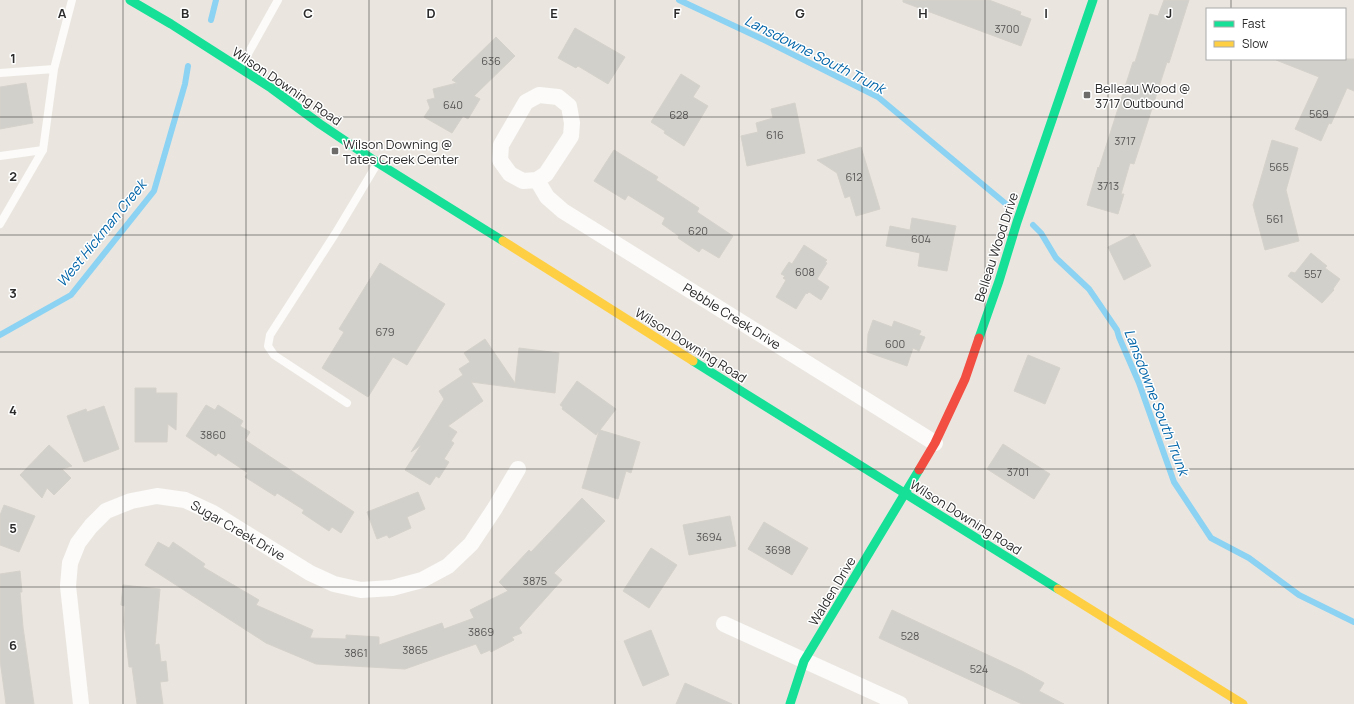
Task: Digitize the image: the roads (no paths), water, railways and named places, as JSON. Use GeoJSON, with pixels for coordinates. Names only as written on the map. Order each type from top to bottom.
{"type":"FeatureCollection","features":[{"type":"Feature","properties":{"kind":"street","name":"Wilson Downing Road"},"geometry":{"type":"LineString","coordinates":[[130,0],[171,24],[271,88],[320,124],[378,163],[1243,704]]}},
{"type":"Feature","properties":{"kind":"street","name":"Belleau Wood Drive"},"geometry":{"type":"LineString","coordinates":[[905,494],[935,443],[965,379],[1093,0]]}},
{"type":"Feature","properties":{"kind":"street"},"geometry":{"type":"LineString","coordinates":[[540,95],[558,97],[569,106],[572,123],[571,136],[546,174],[537,180],[523,181],[510,174],[500,160],[501,145],[526,102],[540,95]]}},
{"type":"Feature","properties":{"kind":"street","name":"Pebble Creek Drive"},"geometry":{"type":"LineString","coordinates":[[537,180],[547,197],[563,211],[935,443]]}},
{"type":"Feature","properties":{"kind":"street","name":"Sugar Creek Drive"},"geometry":{"type":"LineString","coordinates":[[80,704],[68,586],[70,563],[78,543],[91,526],[106,511],[131,501],[157,496],[186,500],[213,513],[310,573],[334,584],[361,590],[392,588],[422,580],[448,566],[471,544],[518,469]]}},
{"type":"Feature","properties":{"kind":"street","name":"Walden Drive"},"geometry":{"type":"LineString","coordinates":[[790,704],[804,661],[905,494]]}},
{"type":"Feature","properties":{"kind":"street"},"geometry":{"type":"LineString","coordinates":[[724,624],[900,704]]}},
{"type":"Feature","properties":{"kind":"lane"},"geometry":{"type":"LineString","coordinates":[[0,224],[43,150],[54,69],[72,0]]}},
{"type":"Feature","properties":{"kind":"lane"},"geometry":{"type":"LineString","coordinates":[[240,69],[278,0]]}},
{"type":"Feature","properties":{"kind":"lane"},"geometry":{"type":"LineString","coordinates":[[0,73],[54,69]]}},
{"type":"Feature","properties":{"kind":"lane"},"geometry":{"type":"LineString","coordinates":[[0,156],[43,150]]}},
{"type":"Feature","properties":{"kind":"lane"},"geometry":{"type":"LineString","coordinates":[[347,402],[274,355],[268,346],[270,335],[335,234],[378,163]]}},
{"type":"Feature","properties":{"kind":"waterway","name":"West Hickman Creek"},"geometry":{"type":"LineString","coordinates":[[211,20],[216,0]]}},
{"type":"Feature","properties":{"kind":"waterway","name":"Lansdowne South Trunk"},"geometry":{"type":"LineString","coordinates":[[679,0],[760,38],[878,97],[1006,204]]}},
{"type":"Feature","properties":{"kind":"waterway","name":"West Hickman Creek"},"geometry":{"type":"LineString","coordinates":[[0,335],[71,295],[154,191],[185,84],[188,66]]}},
{"type":"Feature","properties":{"kind":"waterway","name":"Lansdowne South Trunk"},"geometry":{"type":"LineString","coordinates":[[1033,225],[1041,233],[1056,258],[1089,289],[1117,330],[1139,383],[1174,482],[1211,538],[1249,558],[1299,595],[1354,622]]}},
{"type":"Feature","properties":{"kind":"place","name":"Belleau Wood @ 3717 Outbound"},"geometry":{"type":"Point","coordinates":[1087,95]}},
{"type":"Feature","properties":{"kind":"place","name":"Wilson Downing @ Tates Creek Center"},"geometry":{"type":"Point","coordinates":[335,151]}}]}
